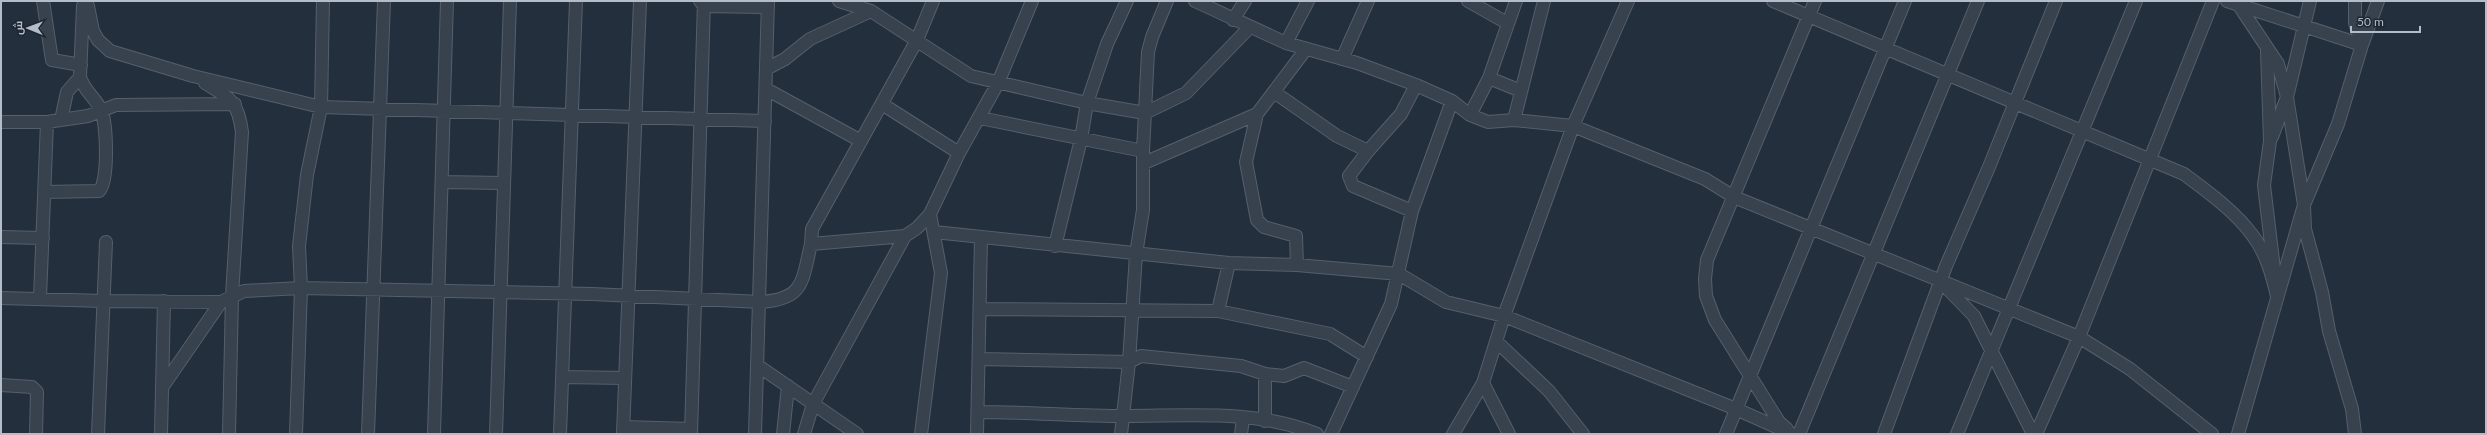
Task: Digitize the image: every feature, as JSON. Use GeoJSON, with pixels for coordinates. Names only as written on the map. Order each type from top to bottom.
{"type":"FeatureCollection","features":[{"type":"Feature","properties":{"kind":"street"},"geometry":{"type":"LineString","coordinates":[[43,1],[52,60],[81,71]]}},
{"type":"Feature","properties":{"kind":"street"},"geometry":{"type":"LineString","coordinates":[[44,192],[99,191],[102,188],[106,139],[102,111],[84,89],[81,71],[84,1]]}},
{"type":"Feature","properties":{"kind":"street"},"geometry":{"type":"LineString","coordinates":[[84,1],[88,6],[93,30],[98,40],[110,51],[193,76],[321,107],[636,119],[765,122]]}},
{"type":"Feature","properties":{"kind":"street"},"geometry":{"type":"LineString","coordinates":[[296,434],[301,288],[299,246],[302,213],[321,107],[323,1]]}},
{"type":"Feature","properties":{"kind":"street"},"geometry":{"type":"LineString","coordinates":[[368,434],[384,1]]}},
{"type":"Feature","properties":{"kind":"street"},"geometry":{"type":"LineString","coordinates":[[434,434],[447,1]]}},
{"type":"Feature","properties":{"kind":"street"},"geometry":{"type":"LineString","coordinates":[[496,434],[510,1]]}},
{"type":"Feature","properties":{"kind":"street"},"geometry":{"type":"LineString","coordinates":[[560,434],[576,1]]}},
{"type":"Feature","properties":{"kind":"street"},"geometry":{"type":"LineString","coordinates":[[640,1],[623,431],[691,432],[702,120],[703,3],[768,4],[755,434]]}},
{"type":"Feature","properties":{"kind":"street"},"geometry":{"type":"LineString","coordinates":[[839,1],[871,11],[971,76],[1087,102],[1145,113],[1186,93],[1249,28]]}},
{"type":"Feature","properties":{"kind":"street"},"geometry":{"type":"LineString","coordinates":[[163,386],[221,302],[232,296],[259,288],[500,292],[760,302],[783,299],[794,294],[803,276],[811,244],[812,229],[917,40],[933,1]]}},
{"type":"Feature","properties":{"kind":"street"},"geometry":{"type":"LineString","coordinates":[[804,434],[813,404],[905,236],[917,228],[930,214],[959,154],[998,83],[1032,1]]}},
{"type":"Feature","properties":{"kind":"street"},"geometry":{"type":"LineString","coordinates":[[1055,246],[1081,139],[1087,102],[1107,44],[1128,1]]}},
{"type":"Feature","properties":{"kind":"street"},"geometry":{"type":"LineString","coordinates":[[1121,434],[1129,362],[1136,254],[1143,210],[1148,52],[1167,1]]}},
{"type":"Feature","properties":{"kind":"street"},"geometry":{"type":"LineString","coordinates":[[1195,1],[1249,28],[1286,43],[1306,50],[1342,59],[1416,85],[1452,101],[1470,115],[1488,122],[1514,120],[1573,126],[1706,179],[1734,197],[2078,337],[2130,368],[2212,434]]}},
{"type":"Feature","properties":{"kind":"street"},"geometry":{"type":"LineString","coordinates":[[1233,20],[1245,1]]}},
{"type":"Feature","properties":{"kind":"street"},"geometry":{"type":"LineString","coordinates":[[1286,43],[1308,1]]}},
{"type":"Feature","properties":{"kind":"street"},"geometry":{"type":"LineString","coordinates":[[1342,59],[1368,1]]}},
{"type":"Feature","properties":{"kind":"street"},"geometry":{"type":"LineString","coordinates":[[1468,1],[1507,23]]}},
{"type":"Feature","properties":{"kind":"street"},"geometry":{"type":"LineString","coordinates":[[1470,115],[1488,78],[1516,1]]}},
{"type":"Feature","properties":{"kind":"street"},"geometry":{"type":"LineString","coordinates":[[1514,120],[1544,1]]}},
{"type":"Feature","properties":{"kind":"street"},"geometry":{"type":"LineString","coordinates":[[1453,434],[1483,383],[1504,316],[1573,126],[1628,1]]}},
{"type":"Feature","properties":{"kind":"street"},"geometry":{"type":"LineString","coordinates":[[1773,1],[2082,130],[2190,178],[2214,196],[2253,236],[2269,266],[2277,296]]}},
{"type":"Feature","properties":{"kind":"street"},"geometry":{"type":"LineString","coordinates":[[1792,434],[1779,422],[1715,320],[1706,296],[1705,279],[1707,260],[1815,1]]}},
{"type":"Feature","properties":{"kind":"street"},"geometry":{"type":"LineString","coordinates":[[1726,434],[1905,1]]}},
{"type":"Feature","properties":{"kind":"street"},"geometry":{"type":"LineString","coordinates":[[1799,434],[1978,1]]}},
{"type":"Feature","properties":{"kind":"street"},"geometry":{"type":"LineString","coordinates":[[1884,434],[1941,281],[2056,1]]}},
{"type":"Feature","properties":{"kind":"street"},"geometry":{"type":"LineString","coordinates":[[1957,434],[2136,1]]}},
{"type":"Feature","properties":{"kind":"street"},"geometry":{"type":"LineString","coordinates":[[2036,434],[2078,337],[2213,1]]}},
{"type":"Feature","properties":{"kind":"street"},"geometry":{"type":"LineString","coordinates":[[2270,141],[2287,97],[2310,1]]}},
{"type":"Feature","properties":{"kind":"street"},"geometry":{"type":"LineString","coordinates":[[2355,1],[2355,23],[2362,45]]}},
{"type":"Feature","properties":{"kind":"street"},"geometry":{"type":"LineString","coordinates":[[2238,434],[2304,205],[2338,124],[2362,45],[2378,1]]}},
{"type":"Feature","properties":{"kind":"street"},"geometry":{"type":"LineString","coordinates":[[2233,2],[2362,45]]}},
{"type":"Feature","properties":{"kind":"street"},"geometry":{"type":"LineString","coordinates":[[2233,2],[2278,64],[2287,97],[2304,205],[2305,229],[2322,292],[2329,331],[2352,409],[2355,434]]}},
{"type":"Feature","properties":{"kind":"street"},"geometry":{"type":"LineString","coordinates":[[766,69],[785,59],[810,40],[871,11]]}},
{"type":"Feature","properties":{"kind":"street"},"geometry":{"type":"LineString","coordinates":[[1296,265],[1296,236],[1264,227],[1257,220],[1246,162],[1257,114],[1306,50]]}},
{"type":"Feature","properties":{"kind":"street"},"geometry":{"type":"LineString","coordinates":[[2267,50],[2270,141],[2264,185],[2277,296]]}},
{"type":"Feature","properties":{"kind":"street"},"geometry":{"type":"LineString","coordinates":[[60,120],[67,92],[81,71]]}},
{"type":"Feature","properties":{"kind":"street"},"geometry":{"type":"LineString","coordinates":[[193,76],[229,98],[235,104],[239,114],[242,132],[232,296],[229,434]]}},
{"type":"Feature","properties":{"kind":"street"},"geometry":{"type":"LineString","coordinates":[[1488,78],[1522,91]]}},
{"type":"Feature","properties":{"kind":"street"},"geometry":{"type":"LineString","coordinates":[[1412,211],[1353,186],[1349,176],[1368,151],[1401,114],[1416,85]]}},
{"type":"Feature","properties":{"kind":"street"},"geometry":{"type":"LineString","coordinates":[[766,89],[861,141]]}},
{"type":"Feature","properties":{"kind":"street"},"geometry":{"type":"LineString","coordinates":[[1274,92],[1337,136],[1368,151]]}},
{"type":"Feature","properties":{"kind":"street"},"geometry":{"type":"LineString","coordinates":[[1331,434],[1391,304],[1412,211],[1452,101]]}},
{"type":"Feature","properties":{"kind":"street"},"geometry":{"type":"LineString","coordinates":[[1,122],[47,122],[88,116],[116,105],[235,104]]}},
{"type":"Feature","properties":{"kind":"street"},"geometry":{"type":"LineString","coordinates":[[882,104],[959,154]]}},
{"type":"Feature","properties":{"kind":"street"},"geometry":{"type":"LineString","coordinates":[[980,118],[1081,139],[1144,157],[1257,114]]}},
{"type":"Feature","properties":{"kind":"street"},"geometry":{"type":"LineString","coordinates":[[40,298],[47,122]]}},
{"type":"Feature","properties":{"kind":"street"},"geometry":{"type":"LineString","coordinates":[[442,182],[504,183]]}},
{"type":"Feature","properties":{"kind":"street"},"geometry":{"type":"LineString","coordinates":[[921,434],[941,273],[930,214]]}},
{"type":"Feature","properties":{"kind":"street"},"geometry":{"type":"LineString","coordinates":[[934,232],[1055,246],[1229,263],[1296,265],[1399,274],[1446,302],[1504,316],[1736,409],[1792,434]]}},
{"type":"Feature","properties":{"kind":"street"},"geometry":{"type":"LineString","coordinates":[[811,244],[905,236]]}},
{"type":"Feature","properties":{"kind":"street"},"geometry":{"type":"LineString","coordinates":[[1,237],[43,238]]}},
{"type":"Feature","properties":{"kind":"street"},"geometry":{"type":"LineString","coordinates":[[977,434],[981,309],[981,237]]}},
{"type":"Feature","properties":{"kind":"street"},"geometry":{"type":"LineString","coordinates":[[98,434],[106,242]]}},
{"type":"Feature","properties":{"kind":"street"},"geometry":{"type":"LineString","coordinates":[[1218,311],[1229,263]]}},
{"type":"Feature","properties":{"kind":"street"},"geometry":{"type":"LineString","coordinates":[[1941,281],[1974,316],[1991,353],[2033,434]]}},
{"type":"Feature","properties":{"kind":"street"},"geometry":{"type":"LineString","coordinates":[[1,298],[221,302]]}},
{"type":"Feature","properties":{"kind":"street"},"geometry":{"type":"LineString","coordinates":[[161,434],[164,301]]}},
{"type":"Feature","properties":{"kind":"street"},"geometry":{"type":"LineString","coordinates":[[981,309],[1132,309],[1218,311],[1330,334],[1367,357]]}},
{"type":"Feature","properties":{"kind":"street"},"geometry":{"type":"LineString","coordinates":[[1497,342],[1549,391],[1583,434]]}},
{"type":"Feature","properties":{"kind":"street"},"geometry":{"type":"LineString","coordinates":[[979,359],[1129,362],[1141,356],[1241,366],[1265,374],[1284,376],[1304,368],[1353,387]]}},
{"type":"Feature","properties":{"kind":"street"},"geometry":{"type":"LineString","coordinates":[[756,365],[857,434]]}},
{"type":"Feature","properties":{"kind":"street"},"geometry":{"type":"LineString","coordinates":[[1265,374],[1265,421]]}},
{"type":"Feature","properties":{"kind":"street"},"geometry":{"type":"LineString","coordinates":[[562,378],[625,378]]}},
{"type":"Feature","properties":{"kind":"street"},"geometry":{"type":"LineString","coordinates":[[1483,383],[1509,434]]}},
{"type":"Feature","properties":{"kind":"street"},"geometry":{"type":"LineString","coordinates":[[1,385],[32,387],[37,392],[36,434]]}},
{"type":"Feature","properties":{"kind":"street"},"geometry":{"type":"LineString","coordinates":[[783,434],[788,386]]}},
{"type":"Feature","properties":{"kind":"street"},"geometry":{"type":"LineString","coordinates":[[978,412],[1124,416],[1220,415],[1292,425],[1317,434]]}},
{"type":"Feature","properties":{"kind":"street"},"geometry":{"type":"LineString","coordinates":[[1241,434],[1243,418]]}}]}
